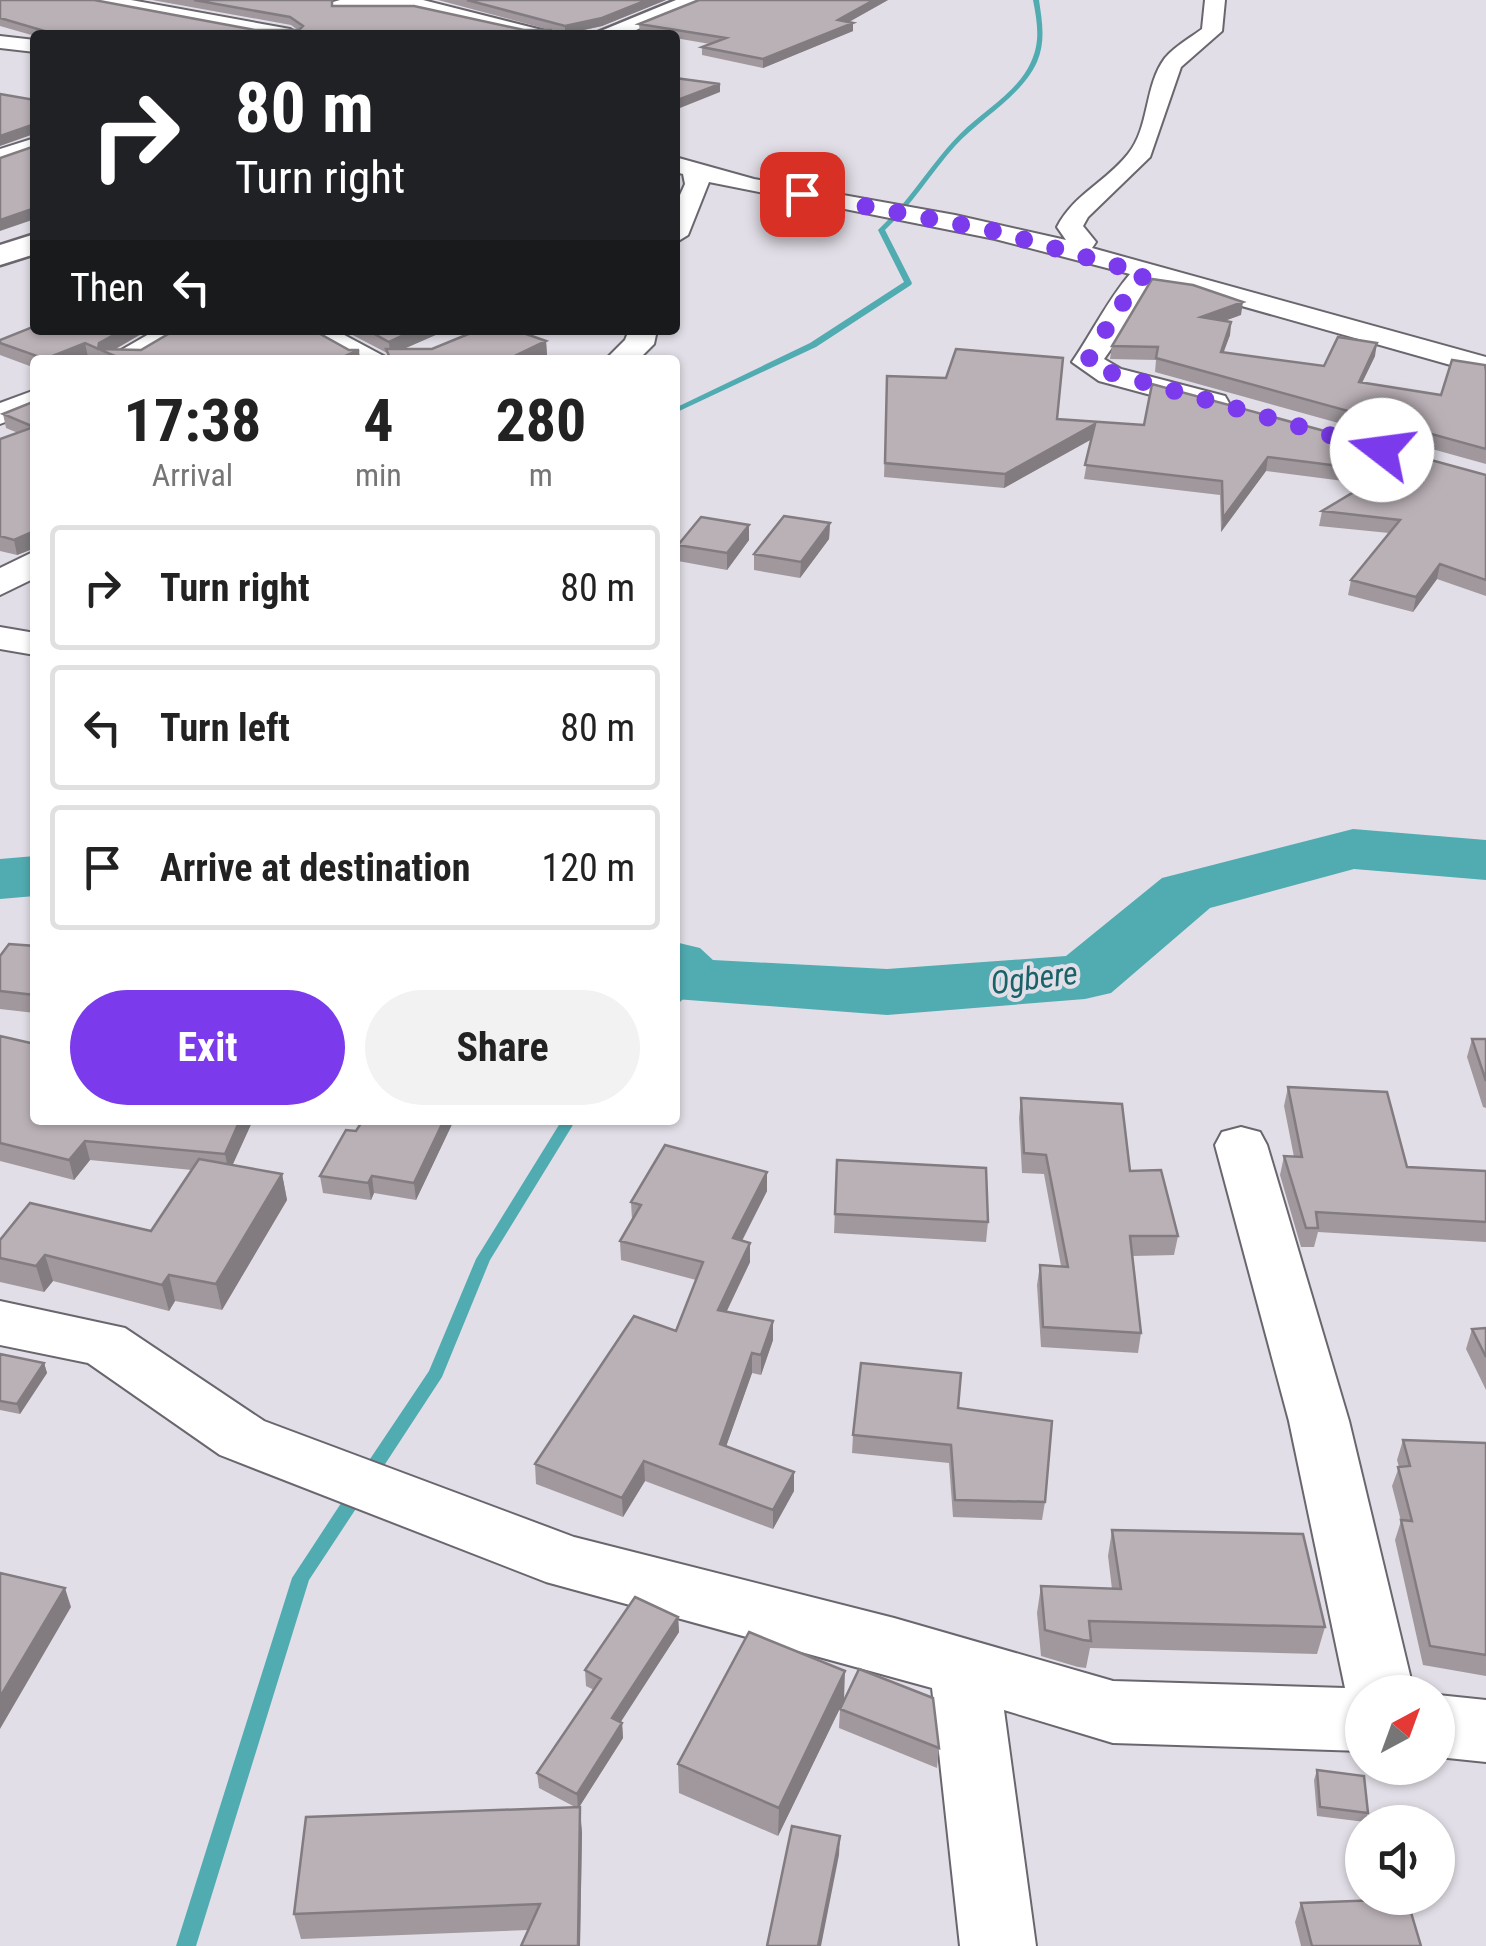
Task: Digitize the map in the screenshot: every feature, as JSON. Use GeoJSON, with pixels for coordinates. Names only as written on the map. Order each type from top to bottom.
{"type":"FeatureCollection","features":[{"type":"Feature","properties":{"kind":"main road"},"geometry":{"type":"LineString","coordinates":[[616,30],[697,0]]}},
{"type":"Feature","properties":{"kind":"street"},"geometry":{"type":"LineString","coordinates":[[99,0],[131,2],[266,29]]}},
{"type":"Feature","properties":{"kind":"street"},"geometry":{"type":"LineString","coordinates":[[169,11],[197,0]]}},
{"type":"Feature","properties":{"kind":"street"},"geometry":{"type":"LineString","coordinates":[[262,30],[302,22],[361,0]]}},
{"type":"Feature","properties":{"kind":"street"},"geometry":{"type":"LineString","coordinates":[[1066,251],[1083,242],[1070,227],[1073,218],[1092,194],[1138,158],[1154,126],[1156,102],[1171,63],[1212,31],[1216,0]]}},
{"type":"Feature","properties":{"kind":"street"},"geometry":{"type":"LineString","coordinates":[[340,6],[420,2],[532,30]]}},
{"type":"Feature","properties":{"kind":"street"},"geometry":{"type":"LineString","coordinates":[[0,42],[30,45]]}},
{"type":"Feature","properties":{"kind":"street"},"geometry":{"type":"LineString","coordinates":[[0,158],[30,147]]}},
{"type":"Feature","properties":{"kind":"street"},"geometry":{"type":"LineString","coordinates":[[684,167],[994,231],[1358,336],[1486,366]]}},
{"type":"Feature","properties":{"kind":"street"},"geometry":{"type":"LineString","coordinates":[[680,224],[697,184],[684,167]]}},
{"type":"Feature","properties":{"kind":"street"},"geometry":{"type":"LineString","coordinates":[[1145,274],[1118,307],[1108,333],[1087,362],[1110,375],[1242,412]]}},
{"type":"Feature","properties":{"kind":"street"},"geometry":{"type":"LineString","coordinates":[[129,355],[169,335]]}},
{"type":"Feature","properties":{"kind":"street"},"geometry":{"type":"LineString","coordinates":[[323,335],[365,355]]}},
{"type":"Feature","properties":{"kind":"street"},"geometry":{"type":"LineString","coordinates":[[626,355],[639,344],[642,335]]}},
{"type":"Feature","properties":{"kind":"street"},"geometry":{"type":"LineString","coordinates":[[0,415],[30,401]]}},
{"type":"Feature","properties":{"kind":"street"},"geometry":{"type":"LineString","coordinates":[[0,584],[30,565]]}},
{"type":"Feature","properties":{"kind":"street"},"geometry":{"type":"LineString","coordinates":[[0,638],[30,643]]}},
{"type":"Feature","properties":{"kind":"street"},"geometry":{"type":"LineString","coordinates":[[1241,1145],[1320,1422],[1376,1675]]}},
{"type":"Feature","properties":{"kind":"street"},"geometry":{"type":"LineString","coordinates":[[0,1322],[104,1344],[242,1438],[569,1563],[964,1668],[1113,1712],[1345,1719]]}},
{"type":"Feature","properties":{"kind":"street"},"geometry":{"type":"LineString","coordinates":[[964,1668],[998,1946]]}},
{"type":"Feature","properties":{"kind":"street"},"geometry":{"type":"LineString","coordinates":[[1455,1728],[1486,1731]]}},
{"type":"Feature","properties":{"kind":"building"},"geometry":{"type":"Polygon","coordinates":[[[0,0],[94,0],[255,30],[41,30],[0,18],[0,0]]]}},
{"type":"Feature","properties":{"kind":"building"},"geometry":{"type":"Polygon","coordinates":[[[194,0],[332,0],[332,6],[414,6],[524,30],[299,30],[303,26],[290,17],[194,0]]]}},
{"type":"Feature","properties":{"kind":"building"},"geometry":{"type":"Polygon","coordinates":[[[467,0],[647,0],[602,18],[565,26],[467,0]]]}},
{"type":"Feature","properties":{"kind":"building"},"geometry":{"type":"Polygon","coordinates":[[[699,0],[874,0],[838,20],[853,23],[763,59],[702,47],[726,38],[639,24],[699,0]]]}},
{"type":"Feature","properties":{"kind":"building"},"geometry":{"type":"Polygon","coordinates":[[[680,79],[720,84],[680,99],[680,79]]]}},
{"type":"Feature","properties":{"kind":"building"},"geometry":{"type":"Polygon","coordinates":[[[0,94],[30,99],[30,126],[0,136],[0,94]]]}},
{"type":"Feature","properties":{"kind":"building"},"geometry":{"type":"Polygon","coordinates":[[[30,148],[30,210],[0,220],[0,158],[30,148]]]}},
{"type":"Feature","properties":{"kind":"building"},"geometry":{"type":"Polygon","coordinates":[[[1152,279],[1193,285],[1243,302],[1201,317],[1231,322],[1221,352],[1324,366],[1338,337],[1377,343],[1359,382],[1441,395],[1452,360],[1485,365],[1486,449],[1156,358],[1158,347],[1112,346],[1152,279]]]}},
{"type":"Feature","properties":{"kind":"building"},"geometry":{"type":"Polygon","coordinates":[[[30,328],[30,335],[114,335],[99,343],[98,349],[85,343],[55,355],[34,355],[0,340],[30,328]]]}},
{"type":"Feature","properties":{"kind":"building"},"geometry":{"type":"Polygon","coordinates":[[[166,335],[322,335],[349,350],[359,350],[348,355],[113,355],[99,349],[141,350],[166,335]]]}},
{"type":"Feature","properties":{"kind":"building"},"geometry":{"type":"Polygon","coordinates":[[[376,335],[404,335],[389,342],[376,335]]]}},
{"type":"Feature","properties":{"kind":"building"},"geometry":{"type":"Polygon","coordinates":[[[466,335],[529,335],[546,341],[517,355],[389,355],[386,349],[432,349],[466,335]]]}},
{"type":"Feature","properties":{"kind":"building"},"geometry":{"type":"Polygon","coordinates":[[[956,349],[1063,358],[1057,419],[1144,425],[1152,384],[1486,475],[1486,580],[1440,564],[1416,597],[1351,580],[1400,520],[1322,511],[1387,472],[1268,457],[1223,518],[1222,481],[1085,465],[1095,424],[1005,474],[885,463],[887,376],[946,378],[956,349]]]}},
{"type":"Feature","properties":{"kind":"building"},"geometry":{"type":"Polygon","coordinates":[[[30,403],[30,425],[3,414],[30,403]]]}},
{"type":"Feature","properties":{"kind":"building"},"geometry":{"type":"Polygon","coordinates":[[[30,428],[30,533],[14,540],[0,536],[0,439],[30,428]]]}},
{"type":"Feature","properties":{"kind":"building"},"geometry":{"type":"Polygon","coordinates":[[[784,516],[830,523],[801,562],[754,554],[784,516]]]}},
{"type":"Feature","properties":{"kind":"building"},"geometry":{"type":"Polygon","coordinates":[[[701,517],[749,525],[727,553],[680,543],[701,517]]]}},
{"type":"Feature","properties":{"kind":"building"},"geometry":{"type":"Polygon","coordinates":[[[9,944],[30,946],[30,994],[0,991],[0,956],[9,944]]]}},
{"type":"Feature","properties":{"kind":"building"},"geometry":{"type":"Polygon","coordinates":[[[0,1036],[30,1043],[30,1125],[238,1125],[225,1154],[85,1141],[69,1160],[0,1143],[0,1036]]]}},
{"type":"Feature","properties":{"kind":"building"},"geometry":{"type":"Polygon","coordinates":[[[1472,1039],[1486,1039],[1486,1081],[1472,1039]]]}},
{"type":"Feature","properties":{"kind":"building"},"geometry":{"type":"Polygon","coordinates":[[[1288,1087],[1387,1092],[1407,1167],[1486,1171],[1486,1222],[1316,1212],[1318,1228],[1306,1228],[1284,1156],[1302,1157],[1288,1087]]]}},
{"type":"Feature","properties":{"kind":"building"},"geometry":{"type":"Polygon","coordinates":[[[1021,1098],[1122,1104],[1130,1171],[1161,1170],[1178,1236],[1130,1236],[1141,1333],[1043,1327],[1040,1265],[1068,1267],[1046,1155],[1024,1153],[1021,1098]]]}},
{"type":"Feature","properties":{"kind":"building"},"geometry":{"type":"Polygon","coordinates":[[[360,1125],[442,1125],[414,1183],[372,1176],[368,1183],[320,1176],[346,1130],[356,1131],[360,1125]]]}},
{"type":"Feature","properties":{"kind":"building"},"geometry":{"type":"Polygon","coordinates":[[[665,1145],[767,1172],[733,1238],[750,1243],[718,1310],[773,1321],[761,1355],[752,1353],[720,1444],[794,1472],[773,1510],[644,1461],[622,1498],[535,1464],[634,1316],[676,1331],[703,1262],[620,1241],[641,1205],[631,1202],[665,1145]]]}},
{"type":"Feature","properties":{"kind":"building"},"geometry":{"type":"Polygon","coordinates":[[[199,1159],[282,1174],[216,1284],[169,1275],[162,1285],[45,1255],[36,1266],[0,1258],[0,1240],[30,1203],[151,1231],[199,1159]]]}},
{"type":"Feature","properties":{"kind":"building"},"geometry":{"type":"Polygon","coordinates":[[[837,1160],[986,1168],[988,1222],[835,1214],[837,1160]]]}},
{"type":"Feature","properties":{"kind":"building"},"geometry":{"type":"Polygon","coordinates":[[[1486,1328],[1486,1357],[1472,1329],[1486,1328]]]}},
{"type":"Feature","properties":{"kind":"building"},"geometry":{"type":"Polygon","coordinates":[[[0,1354],[44,1363],[17,1404],[0,1401],[0,1354]]]}},
{"type":"Feature","properties":{"kind":"building"},"geometry":{"type":"Polygon","coordinates":[[[861,1363],[961,1373],[958,1408],[1052,1421],[1045,1502],[955,1500],[951,1445],[853,1435],[861,1363]]]}},
{"type":"Feature","properties":{"kind":"building"},"geometry":{"type":"Polygon","coordinates":[[[1403,1440],[1486,1443],[1486,1655],[1430,1646],[1401,1520],[1412,1521],[1398,1467],[1410,1466],[1403,1440]]]}},
{"type":"Feature","properties":{"kind":"building"},"geometry":{"type":"Polygon","coordinates":[[[1112,1530],[1303,1534],[1325,1627],[1089,1621],[1091,1641],[1045,1630],[1041,1586],[1121,1589],[1112,1530]]]}},
{"type":"Feature","properties":{"kind":"building"},"geometry":{"type":"Polygon","coordinates":[[[0,1573],[65,1588],[0,1697],[0,1573]]]}},
{"type":"Feature","properties":{"kind":"building"},"geometry":{"type":"Polygon","coordinates":[[[635,1597],[678,1617],[612,1718],[622,1723],[577,1794],[537,1773],[601,1679],[585,1670],[635,1597]]]}},
{"type":"Feature","properties":{"kind":"building"},"geometry":{"type":"Polygon","coordinates":[[[749,1632],[845,1671],[779,1808],[678,1764],[749,1632]]]}},
{"type":"Feature","properties":{"kind":"building"},"geometry":{"type":"Polygon","coordinates":[[[859,1669],[933,1698],[939,1748],[840,1709],[859,1669]]]}},
{"type":"Feature","properties":{"kind":"building"},"geometry":{"type":"Polygon","coordinates":[[[1317,1770],[1345,1774],[1345,1785],[1365,1785],[1367,1805],[1345,1805],[1345,1810],[1320,1807],[1317,1770]]]}},
{"type":"Feature","properties":{"kind":"building"},"geometry":{"type":"Polygon","coordinates":[[[580,1807],[578,1946],[521,1946],[540,1904],[294,1914],[306,1817],[580,1807]]]}},
{"type":"Feature","properties":{"kind":"building"},"geometry":{"type":"Polygon","coordinates":[[[792,1826],[840,1836],[818,1946],[767,1946],[792,1826]]]}},
{"type":"Feature","properties":{"kind":"building"},"geometry":{"type":"Polygon","coordinates":[[[1345,1901],[1345,1915],[1412,1915],[1421,1946],[1312,1946],[1301,1903],[1345,1901]]]}},
{"type":"Feature","properties":{"kind":"waterway"},"geometry":{"type":"LineString","coordinates":[[680,409],[813,345],[908,283],[881,230],[950,147],[1023,79],[1039,47],[1041,26],[1036,0]]}},
{"type":"Feature","properties":{"kind":"waterway","name":"Ogbere"},"geometry":{"type":"LineString","coordinates":[[680,968],[694,981],[887,992],[1085,977],[1186,893],[1353,849],[1486,860]]}},
{"type":"Feature","properties":{"kind":"waterway","name":"Ogbere"},"geometry":{"type":"LineString","coordinates":[[0,879],[30,876]]}},
{"type":"Feature","properties":{"kind":"waterway"},"geometry":{"type":"LineString","coordinates":[[680,995],[694,981]]}},
{"type":"Feature","properties":{"kind":"waterway"},"geometry":{"type":"LineString","coordinates":[[368,1476],[436,1373],[483,1259],[566,1125]]}},
{"type":"Feature","properties":{"kind":"waterway"},"geometry":{"type":"LineString","coordinates":[[186,1946],[301,1578],[357,1493]]}},
{"type":"Feature","properties":{"kind":"route"},"geometry":{"type":"LineString","coordinates":[[802,194],[994,231],[1145,274],[1112,316],[1108,333],[1087,362],[1094,368],[1382,450]]}}]}
